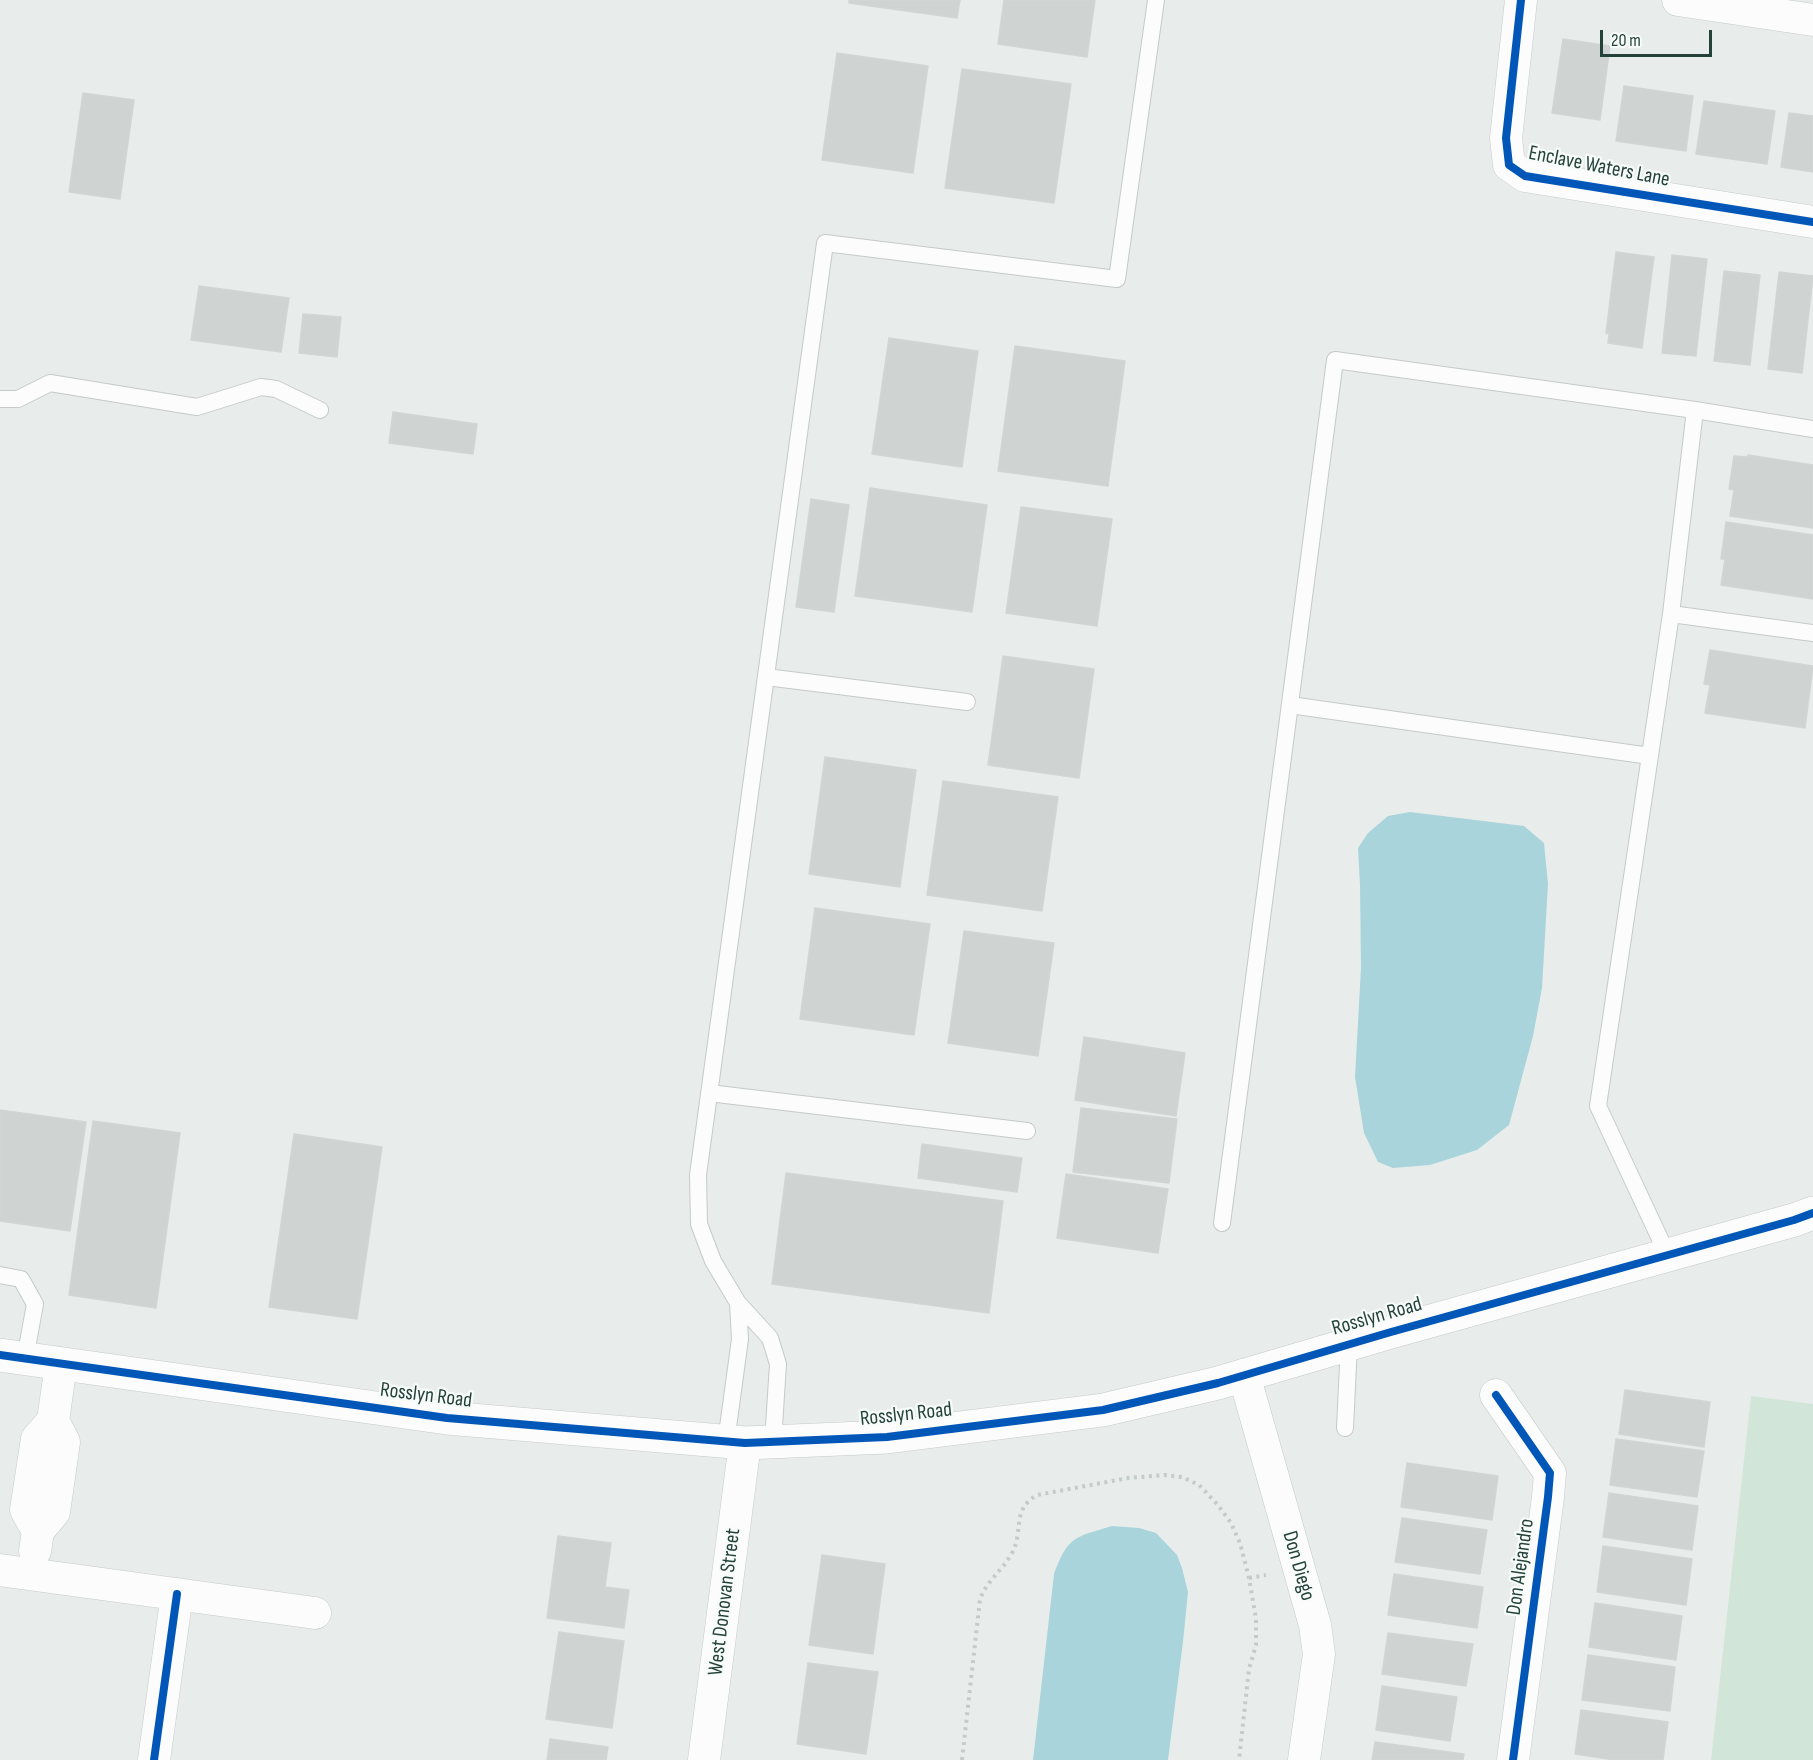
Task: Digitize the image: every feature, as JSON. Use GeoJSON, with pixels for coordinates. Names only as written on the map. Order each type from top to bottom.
{"type":"FeatureCollection","features":[{"type":"Feature","properties":{"kind":"street","name":"Enclave Waters Lane"},"geometry":{"type":"LineString","coordinates":[[1521,0],[1506,138],[1509,165],[1525,176],[1813,222]]}},
{"type":"Feature","properties":{"kind":"street"},"geometry":{"type":"LineString","coordinates":[[1678,0],[1767,6],[1813,20]]}},
{"type":"Feature","properties":{"kind":"street","name":"Rosslyn Road"},"geometry":{"type":"LineString","coordinates":[[12,1357],[436,1417],[748,1442],[887,1437],[1103,1410],[1244,1375],[1349,1344],[1807,1219]]}},
{"type":"Feature","properties":{"kind":"street"},"geometry":{"type":"LineString","coordinates":[[32,1574],[38,1531],[26,1510],[37,1439],[53,1421],[61,1364]]}},
{"type":"Feature","properties":{"kind":"street","name":"Don Diego"},"geometry":{"type":"LineString","coordinates":[[1244,1375],[1315,1625],[1319,1654],[1304,1760]]}},
{"type":"Feature","properties":{"kind":"street","name":"Don Alejandro"},"geometry":{"type":"LineString","coordinates":[[1496,1395],[1550,1473],[1513,1760]]}},
{"type":"Feature","properties":{"kind":"street","name":"West Donovan Street"},"geometry":{"type":"LineString","coordinates":[[704,1760],[748,1442]]}},
{"type":"Feature","properties":{"kind":"street"},"geometry":{"type":"LineString","coordinates":[[0,1570],[315,1612]]}},
{"type":"Feature","properties":{"kind":"street"},"geometry":{"type":"LineString","coordinates":[[154,1760],[177,1594]]}},
{"type":"Feature","properties":{"kind":"lane"},"geometry":{"type":"LineString","coordinates":[[748,1442],[778,1364],[770,1338],[738,1303],[713,1261],[699,1224],[698,1175],[825,243],[1117,279],[1156,0]]}},
{"type":"Feature","properties":{"kind":"lane"},"geometry":{"type":"LineString","coordinates":[[1222,1223],[1335,360],[1695,410],[1813,429]]}},
{"type":"Feature","properties":{"kind":"lane"},"geometry":{"type":"LineString","coordinates":[[0,399],[18,399],[50,383],[197,407],[261,387],[276,389],[320,410]]}},
{"type":"Feature","properties":{"kind":"lane"},"geometry":{"type":"LineString","coordinates":[[1668,1256],[1598,1106],[1671,614],[1695,410]]}},
{"type":"Feature","properties":{"kind":"lane"},"geometry":{"type":"LineString","coordinates":[[1671,614],[1813,633]]}},
{"type":"Feature","properties":{"kind":"lane"},"geometry":{"type":"LineString","coordinates":[[766,677],[967,702]]}},
{"type":"Feature","properties":{"kind":"lane"},"geometry":{"type":"LineString","coordinates":[[1290,705],[1650,756]]}},
{"type":"Feature","properties":{"kind":"lane"},"geometry":{"type":"LineString","coordinates":[[709,1093],[1027,1131]]}},
{"type":"Feature","properties":{"kind":"lane"},"geometry":{"type":"LineString","coordinates":[[0,1275],[21,1279],[35,1304],[12,1357]]}},
{"type":"Feature","properties":{"kind":"lane"},"geometry":{"type":"LineString","coordinates":[[738,1303],[748,1442]]}},
{"type":"Feature","properties":{"kind":"lane"},"geometry":{"type":"LineString","coordinates":[[1345,1428],[1349,1344]]}},
{"type":"Feature","properties":{"kind":"path"},"geometry":{"type":"LineString","coordinates":[[962,1760],[980,1599],[986,1585],[1014,1550],[1022,1508],[1027,1501],[1037,1495],[1128,1478],[1164,1475],[1182,1477],[1199,1485],[1231,1523],[1240,1543],[1256,1619],[1256,1645],[1249,1669],[1239,1760]]}},
{"type":"Feature","properties":{"kind":"green space"},"geometry":{"type":"Polygon","coordinates":[[[1751,1396],[1813,1404],[1813,1760],[1711,1760],[1751,1396]]]}},
{"type":"Feature","properties":{"kind":"water"},"geometry":{"type":"Polygon","coordinates":[[[1410,812],[1524,826],[1544,843],[1548,884],[1542,988],[1533,1036],[1509,1125],[1477,1150],[1430,1165],[1393,1168],[1378,1162],[1364,1133],[1355,1077],[1361,968],[1358,848],[1368,833],[1388,816],[1410,812]]]}},
{"type":"Feature","properties":{"kind":"water"},"geometry":{"type":"Polygon","coordinates":[[[1112,1526],[1139,1528],[1156,1533],[1177,1555],[1188,1592],[1168,1760],[1033,1760],[1054,1574],[1064,1552],[1074,1540],[1112,1526]]]}},
{"type":"Feature","properties":{"kind":"building"},"geometry":{"type":"Polygon","coordinates":[[[849,0],[960,0],[957,18],[849,3],[849,0]]]}},
{"type":"Feature","properties":{"kind":"building"},"geometry":{"type":"Polygon","coordinates":[[[1004,0],[1095,0],[1087,57],[998,44],[1004,0]]]}},
{"type":"Feature","properties":{"kind":"building"},"geometry":{"type":"Polygon","coordinates":[[[1563,39],[1610,46],[1600,120],[1552,113],[1563,39]]]}},
{"type":"Feature","properties":{"kind":"building"},"geometry":{"type":"Polygon","coordinates":[[[837,53],[928,66],[913,173],[822,160],[837,53]]]}},
{"type":"Feature","properties":{"kind":"building"},"geometry":{"type":"Polygon","coordinates":[[[962,69],[1071,84],[1054,203],[945,188],[962,69]]]}},
{"type":"Feature","properties":{"kind":"building"},"geometry":{"type":"Polygon","coordinates":[[[1624,86],[1693,96],[1686,151],[1616,141],[1624,86]]]}},
{"type":"Feature","properties":{"kind":"building"},"geometry":{"type":"Polygon","coordinates":[[[83,93],[134,100],[120,199],[69,192],[83,93]]]}},
{"type":"Feature","properties":{"kind":"building"},"geometry":{"type":"Polygon","coordinates":[[[1704,101],[1775,111],[1767,164],[1696,154],[1704,101]]]}},
{"type":"Feature","properties":{"kind":"building"},"geometry":{"type":"Polygon","coordinates":[[[1789,113],[1813,116],[1813,172],[1781,167],[1789,113]]]}},
{"type":"Feature","properties":{"kind":"building"},"geometry":{"type":"Polygon","coordinates":[[[1616,252],[1654,257],[1642,348],[1608,343],[1609,334],[1606,333],[1616,252]]]}},
{"type":"Feature","properties":{"kind":"building"},"geometry":{"type":"Polygon","coordinates":[[[1672,255],[1707,259],[1696,356],[1662,353],[1672,255]]]}},
{"type":"Feature","properties":{"kind":"building"},"geometry":{"type":"Polygon","coordinates":[[[1724,271],[1760,275],[1750,365],[1714,361],[1724,271]]]}},
{"type":"Feature","properties":{"kind":"building"},"geometry":{"type":"Polygon","coordinates":[[[1779,272],[1813,276],[1802,373],[1768,369],[1779,272]]]}},
{"type":"Feature","properties":{"kind":"building"},"geometry":{"type":"Polygon","coordinates":[[[199,286],[289,298],[281,352],[191,340],[199,286]]]}},
{"type":"Feature","properties":{"kind":"building"},"geometry":{"type":"Polygon","coordinates":[[[303,314],[341,317],[337,357],[299,353],[303,314]]]}},
{"type":"Feature","properties":{"kind":"building"},"geometry":{"type":"Polygon","coordinates":[[[889,338],[978,351],[962,467],[872,454],[889,338]]]}},
{"type":"Feature","properties":{"kind":"building"},"geometry":{"type":"Polygon","coordinates":[[[1015,346],[1125,361],[1108,486],[998,471],[1015,346]]]}},
{"type":"Feature","properties":{"kind":"building"},"geometry":{"type":"Polygon","coordinates":[[[393,412],[477,424],[473,454],[389,443],[393,412]]]}},
{"type":"Feature","properties":{"kind":"building"},"geometry":{"type":"Polygon","coordinates":[[[1748,455],[1813,465],[1813,528],[1730,516],[1734,490],[1729,489],[1734,456],[1748,457],[1748,455]]]}},
{"type":"Feature","properties":{"kind":"building"},"geometry":{"type":"Polygon","coordinates":[[[870,488],[987,505],[972,612],[855,596],[870,488]]]}},
{"type":"Feature","properties":{"kind":"building"},"geometry":{"type":"Polygon","coordinates":[[[811,499],[849,505],[834,612],[796,607],[811,499]]]}},
{"type":"Feature","properties":{"kind":"building"},"geometry":{"type":"Polygon","coordinates":[[[1021,507],[1112,519],[1097,626],[1006,613],[1021,507]]]}},
{"type":"Feature","properties":{"kind":"building"},"geometry":{"type":"Polygon","coordinates":[[[1726,522],[1813,535],[1813,599],[1721,585],[1725,559],[1721,559],[1726,522]]]}},
{"type":"Feature","properties":{"kind":"building"},"geometry":{"type":"Polygon","coordinates":[[[1710,650],[1813,666],[1805,728],[1705,713],[1710,685],[1704,684],[1710,650]]]}},
{"type":"Feature","properties":{"kind":"building"},"geometry":{"type":"Polygon","coordinates":[[[1003,656],[1094,669],[1079,778],[988,765],[1003,656]]]}},
{"type":"Feature","properties":{"kind":"building"},"geometry":{"type":"Polygon","coordinates":[[[825,757],[916,770],[900,887],[809,874],[825,757]]]}},
{"type":"Feature","properties":{"kind":"building"},"geometry":{"type":"Polygon","coordinates":[[[943,781],[1058,797],[1042,911],[927,895],[943,781]]]}},
{"type":"Feature","properties":{"kind":"building"},"geometry":{"type":"Polygon","coordinates":[[[815,908],[930,924],[914,1035],[800,1019],[815,908]]]}},
{"type":"Feature","properties":{"kind":"building"},"geometry":{"type":"Polygon","coordinates":[[[964,931],[1054,943],[1038,1056],[948,1043],[964,931]]]}},
{"type":"Feature","properties":{"kind":"building"},"geometry":{"type":"Polygon","coordinates":[[[1084,1037],[1185,1053],[1176,1116],[1075,1100],[1084,1037]]]}},
{"type":"Feature","properties":{"kind":"building"},"geometry":{"type":"Polygon","coordinates":[[[1081,1108],[1177,1119],[1169,1183],[1073,1172],[1081,1108]]]}},
{"type":"Feature","properties":{"kind":"building"},"geometry":{"type":"Polygon","coordinates":[[[0,1110],[86,1122],[70,1231],[0,1221],[0,1110]]]}},
{"type":"Feature","properties":{"kind":"building"},"geometry":{"type":"Polygon","coordinates":[[[93,1121],[180,1133],[156,1308],[69,1295],[93,1121]]]}},
{"type":"Feature","properties":{"kind":"building"},"geometry":{"type":"Polygon","coordinates":[[[294,1134],[382,1147],[357,1319],[269,1307],[294,1134]]]}},
{"type":"Feature","properties":{"kind":"building"},"geometry":{"type":"Polygon","coordinates":[[[922,1144],[1022,1158],[1017,1192],[918,1178],[922,1144]]]}},
{"type":"Feature","properties":{"kind":"building"},"geometry":{"type":"Polygon","coordinates":[[[786,1173],[1003,1201],[989,1313],[772,1284],[786,1173]]]}},
{"type":"Feature","properties":{"kind":"building"},"geometry":{"type":"Polygon","coordinates":[[[1066,1174],[1168,1189],[1158,1253],[1057,1238],[1066,1174]]]}},
{"type":"Feature","properties":{"kind":"building"},"geometry":{"type":"Polygon","coordinates":[[[1625,1390],[1710,1402],[1704,1447],[1619,1434],[1625,1390]]]}},
{"type":"Feature","properties":{"kind":"building"},"geometry":{"type":"Polygon","coordinates":[[[1616,1439],[1704,1451],[1697,1497],[1610,1485],[1616,1439]]]}},
{"type":"Feature","properties":{"kind":"building"},"geometry":{"type":"Polygon","coordinates":[[[1407,1463],[1498,1476],[1492,1520],[1401,1507],[1407,1463]]]}},
{"type":"Feature","properties":{"kind":"building"},"geometry":{"type":"Polygon","coordinates":[[[1609,1493],[1698,1506],[1692,1550],[1603,1537],[1609,1493]]]}},
{"type":"Feature","properties":{"kind":"building"},"geometry":{"type":"Polygon","coordinates":[[[1402,1518],[1487,1530],[1480,1574],[1395,1562],[1402,1518]]]}},
{"type":"Feature","properties":{"kind":"building"},"geometry":{"type":"Polygon","coordinates":[[[558,1536],[611,1543],[605,1587],[629,1590],[624,1628],[547,1618],[558,1536]]]}},
{"type":"Feature","properties":{"kind":"building"},"geometry":{"type":"Polygon","coordinates":[[[1603,1546],[1692,1559],[1686,1605],[1597,1592],[1603,1546]]]}},
{"type":"Feature","properties":{"kind":"building"},"geometry":{"type":"Polygon","coordinates":[[[822,1555],[885,1564],[873,1654],[809,1645],[822,1555]]]}},
{"type":"Feature","properties":{"kind":"building"},"geometry":{"type":"Polygon","coordinates":[[[1394,1574],[1483,1587],[1477,1628],[1388,1615],[1394,1574]]]}},
{"type":"Feature","properties":{"kind":"building"},"geometry":{"type":"Polygon","coordinates":[[[1595,1603],[1682,1616],[1676,1660],[1589,1647],[1595,1603]]]}},
{"type":"Feature","properties":{"kind":"building"},"geometry":{"type":"Polygon","coordinates":[[[559,1632],[624,1641],[612,1728],[546,1719],[559,1632]]]}},
{"type":"Feature","properties":{"kind":"building"},"geometry":{"type":"Polygon","coordinates":[[[1388,1633],[1473,1644],[1466,1686],[1382,1674],[1388,1633]]]}},
{"type":"Feature","properties":{"kind":"building"},"geometry":{"type":"Polygon","coordinates":[[[1588,1655],[1675,1667],[1670,1711],[1582,1700],[1588,1655]]]}},
{"type":"Feature","properties":{"kind":"building"},"geometry":{"type":"Polygon","coordinates":[[[808,1663],[878,1672],[866,1754],[797,1744],[808,1663]]]}},
{"type":"Feature","properties":{"kind":"building"},"geometry":{"type":"Polygon","coordinates":[[[1382,1686],[1457,1697],[1450,1741],[1376,1730],[1382,1686]]]}},
{"type":"Feature","properties":{"kind":"building"},"geometry":{"type":"Polygon","coordinates":[[[1581,1710],[1668,1722],[1663,1760],[1615,1760],[1575,1754],[1581,1710]]]}},
{"type":"Feature","properties":{"kind":"building"},"geometry":{"type":"Polygon","coordinates":[[[550,1739],[608,1747],[606,1760],[547,1760],[550,1739]]]}},
{"type":"Feature","properties":{"kind":"building"},"geometry":{"type":"Polygon","coordinates":[[[1375,1742],[1464,1754],[1463,1760],[1372,1760],[1375,1742]]]}},
{"type":"Feature","properties":{"kind":"cycle path"},"geometry":{"type":"LineString","coordinates":[[1521,0],[1506,138],[1509,165],[1525,176],[1813,222]]}},
{"type":"Feature","properties":{"kind":"cycle path"},"geometry":{"type":"LineString","coordinates":[[0,1355],[447,1418],[745,1443],[887,1437],[1103,1410],[1218,1383],[1813,1213]]}},
{"type":"Feature","properties":{"kind":"cycle path"},"geometry":{"type":"LineString","coordinates":[[1496,1395],[1550,1473],[1513,1760]]}},
{"type":"Feature","properties":{"kind":"cycle path"},"geometry":{"type":"LineString","coordinates":[[154,1760],[177,1594]]}}]}
